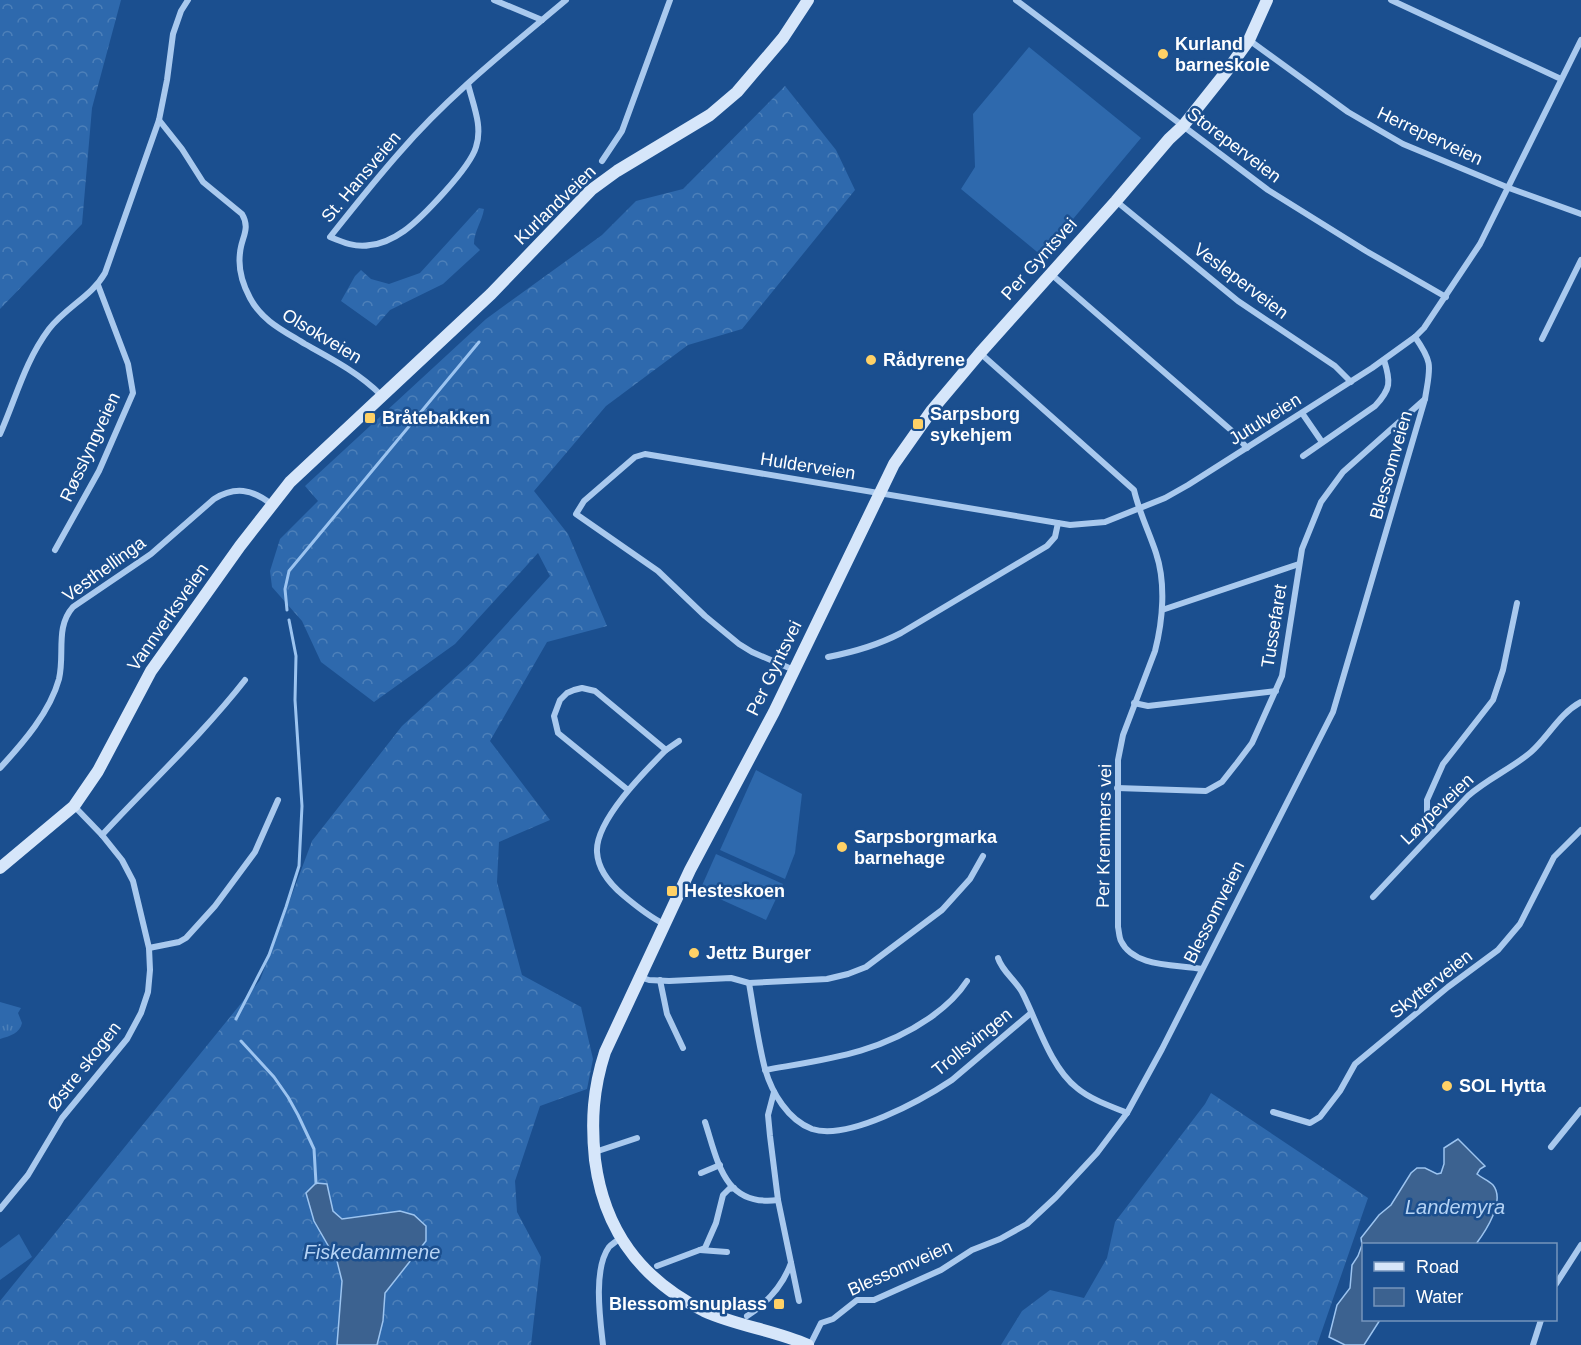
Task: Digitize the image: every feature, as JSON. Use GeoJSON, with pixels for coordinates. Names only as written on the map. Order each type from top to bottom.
{"type":"FeatureCollection","features":[{"type":"Feature","properties":{"kind":"street"},"geometry":{"type":"LineString","coordinates":[[0,434],[22,375],[38,344],[61,316],[98,285],[105,273],[159,120],[173,34],[181,10],[188,0]]}},
{"type":"Feature","properties":{"kind":"street"},"geometry":{"type":"LineString","coordinates":[[494,0],[507,2],[542,20]]}},
{"type":"Feature","properties":{"kind":"street","name":"St. Hansveien"},"geometry":{"type":"LineString","coordinates":[[468,84],[478,122],[478,136],[477,147],[465,168],[418,218],[394,237],[360,246],[330,237],[400,151],[468,84],[566,0]]}},
{"type":"Feature","properties":{"kind":"street"},"geometry":{"type":"LineString","coordinates":[[602,161],[622,131],[670,0]]}},
{"type":"Feature","properties":{"kind":"street","name":"Kurlandveien"},"geometry":{"type":"LineString","coordinates":[[381,395],[476,308],[591,190],[617,171],[710,115],[737,92],[767,59],[808,0]]}},
{"type":"Feature","properties":{"kind":"street","name":"Storeperveien"},"geometry":{"type":"LineString","coordinates":[[1016,0],[1299,211],[1446,297]]}},
{"type":"Feature","properties":{"kind":"street","name":"Per Gyntsvei"},"geometry":{"type":"LineString","coordinates":[[809,1345],[763,1328],[729,1321],[687,1301],[632,1256],[606,1211],[594,1152],[592,1115],[597,1078],[605,1052],[695,860],[774,711],[879,492],[906,445],[980,353],[1183,126],[1249,40],[1267,0]]}},
{"type":"Feature","properties":{"kind":"street"},"geometry":{"type":"LineString","coordinates":[[1391,0],[1561,79]]}},
{"type":"Feature","properties":{"kind":"street","name":"Jutulveien"},"geometry":{"type":"LineString","coordinates":[[1058,524],[1095,524],[1115,519],[1173,494],[1351,382],[1425,328],[1480,244],[1581,39]]}},
{"type":"Feature","properties":{"kind":"street","name":"Herreperveien"},"geometry":{"type":"LineString","coordinates":[[1249,40],[1317,90],[1403,144],[1509,188],[1581,214]]}},
{"type":"Feature","properties":{"kind":"street","name":"Olsokveien"},"geometry":{"type":"LineString","coordinates":[[159,120],[182,149],[202,182],[242,214],[247,228],[239,262],[245,287],[256,309],[274,325],[363,378],[381,395]]}},
{"type":"Feature","properties":{"kind":"street","name":"Vesleperveien"},"geometry":{"type":"LineString","coordinates":[[1116,201],[1238,301],[1335,366],[1351,382]]}},
{"type":"Feature","properties":{"kind":"street"},"geometry":{"type":"LineString","coordinates":[[1542,339],[1581,260]]}},
{"type":"Feature","properties":{"kind":"street"},"geometry":{"type":"LineString","coordinates":[[1050,273],[1232,431],[1247,448]]}},
{"type":"Feature","properties":{"kind":"street","name":"Røsslyngveien"},"geometry":{"type":"LineString","coordinates":[[55,550],[99,471],[133,393],[128,364],[98,285]]}},
{"type":"Feature","properties":{"kind":"street","name":"Blessomveien"},"geometry":{"type":"LineString","coordinates":[[809,1345],[821,1323],[833,1319],[857,1300],[874,1300],[941,1270],[972,1250],[1000,1239],[1027,1224],[1083,1169],[1127,1113],[1333,712],[1425,399],[1429,374],[1428,357],[1415,337]]}},
{"type":"Feature","properties":{"kind":"street","name":"Per Kremmers vei"},"geometry":{"type":"LineString","coordinates":[[980,353],[1134,490],[1138,508],[1159,564],[1162,610],[1155,651],[1134,703],[1118,760],[1118,927],[1121,941],[1130,953],[1168,965],[1202,969]]}},
{"type":"Feature","properties":{"kind":"street"},"geometry":{"type":"LineString","coordinates":[[1303,456],[1375,406],[1384,397],[1389,380],[1384,360]]}},
{"type":"Feature","properties":{"kind":"street","name":"Vannverksveien"},"geometry":{"type":"LineString","coordinates":[[0,868],[74,806],[98,771],[151,671],[271,504],[290,482],[381,395]]}},
{"type":"Feature","properties":{"kind":"street","name":"Tussefaret"},"geometry":{"type":"LineString","coordinates":[[1117,788],[1200,791],[1211,789],[1217,786],[1252,743],[1276,691],[1285,663],[1299,564],[1308,530],[1321,502],[1343,472],[1425,399]]}},
{"type":"Feature","properties":{"kind":"street"},"geometry":{"type":"LineString","coordinates":[[1302,413],[1322,442]]}},
{"type":"Feature","properties":{"kind":"street","name":"Hulderveien"},"geometry":{"type":"LineString","coordinates":[[794,670],[738,644],[658,572],[576,514],[584,501],[635,457],[645,454],[1058,524]]}},
{"type":"Feature","properties":{"kind":"street","name":"Vesthellinga"},"geometry":{"type":"LineString","coordinates":[[0,768],[39,720],[55,689],[61,665],[63,626],[73,607],[135,566],[223,493],[232,490],[246,490],[271,504]]}},
{"type":"Feature","properties":{"kind":"street"},"geometry":{"type":"LineString","coordinates":[[828,657],[884,642],[902,633],[1047,546],[1055,537],[1058,524]]}},
{"type":"Feature","properties":{"kind":"street"},"geometry":{"type":"LineString","coordinates":[[1162,610],[1299,564]]}},
{"type":"Feature","properties":{"kind":"street"},"geometry":{"type":"LineString","coordinates":[[1435,829],[1427,818],[1427,800],[1443,764],[1493,700],[1503,670],[1516,603]]}},
{"type":"Feature","properties":{"kind":"street"},"geometry":{"type":"LineString","coordinates":[[102,835],[214,719],[245,680]]}},
{"type":"Feature","properties":{"kind":"street"},"geometry":{"type":"LineString","coordinates":[[628,790],[558,733],[554,716],[563,697],[567,693],[582,688],[595,691],[666,750]]}},
{"type":"Feature","properties":{"kind":"street"},"geometry":{"type":"LineString","coordinates":[[1134,703],[1148,706],[1276,691]]}},
{"type":"Feature","properties":{"kind":"street","name":"Løypeveien"},"geometry":{"type":"LineString","coordinates":[[1373,897],[1435,829],[1477,788],[1532,751],[1567,712],[1581,702]]}},
{"type":"Feature","properties":{"kind":"street"},"geometry":{"type":"LineString","coordinates":[[664,924],[647,915],[615,888],[604,875],[598,860],[598,842],[608,819],[628,790],[666,750],[680,741]]}},
{"type":"Feature","properties":{"kind":"street"},"geometry":{"type":"LineString","coordinates":[[149,948],[179,942],[186,938],[215,906],[255,852],[278,800]]}},
{"type":"Feature","properties":{"kind":"street","name":"Østre skogen"},"geometry":{"type":"LineString","coordinates":[[0,1209],[28,1175],[62,1118],[127,1039],[141,1013],[148,992],[149,948],[133,881],[122,860],[74,806]]}},
{"type":"Feature","properties":{"kind":"street","name":"Skytterveien"},"geometry":{"type":"LineString","coordinates":[[1274,1112],[1310,1122],[1320,1117],[1340,1091],[1355,1064],[1504,944],[1520,924],[1554,857],[1581,830]]}},
{"type":"Feature","properties":{"kind":"street"},"geometry":{"type":"LineString","coordinates":[[640,977],[660,981],[731,978],[749,984],[827,979],[866,967],[942,910],[970,879],[983,856]]}},
{"type":"Feature","properties":{"kind":"street","name":"Trollsvingen"},"geometry":{"type":"LineString","coordinates":[[999,957],[1000,963],[1020,989],[1051,1053],[1067,1079],[1075,1088],[1127,1113]]}},
{"type":"Feature","properties":{"kind":"street"},"geometry":{"type":"LineString","coordinates":[[660,981],[667,1014],[683,1048]]}},
{"type":"Feature","properties":{"kind":"street"},"geometry":{"type":"LineString","coordinates":[[765,1070],[853,1054],[885,1044],[916,1028],[941,1010],[967,981]]}},
{"type":"Feature","properties":{"kind":"street"},"geometry":{"type":"LineString","coordinates":[[749,984],[765,1070],[774,1092],[768,1115],[778,1200],[799,1301]]}},
{"type":"Feature","properties":{"kind":"street","name":"Trollsvingen"},"geometry":{"type":"LineString","coordinates":[[774,1092],[794,1118],[812,1129],[834,1131],[861,1124],[899,1109],[946,1084],[1031,1013]]}},
{"type":"Feature","properties":{"kind":"street"},"geometry":{"type":"LineString","coordinates":[[1551,1147],[1581,1110]]}},
{"type":"Feature","properties":{"kind":"street"},"geometry":{"type":"LineString","coordinates":[[705,1122],[725,1179],[734,1188],[752,1199],[768,1202],[778,1200]]}},
{"type":"Feature","properties":{"kind":"street"},"geometry":{"type":"LineString","coordinates":[[594,1152],[637,1137]]}},
{"type":"Feature","properties":{"kind":"street"},"geometry":{"type":"LineString","coordinates":[[700,1173],[720,1166]]}},
{"type":"Feature","properties":{"kind":"street"},"geometry":{"type":"LineString","coordinates":[[657,1266],[705,1248],[716,1223],[723,1196],[734,1188]]}},
{"type":"Feature","properties":{"kind":"street"},"geometry":{"type":"LineString","coordinates":[[603,1345],[600,1276],[604,1257],[610,1247],[620,1238]]}},
{"type":"Feature","properties":{"kind":"street"},"geometry":{"type":"LineString","coordinates":[[1557,1282],[1581,1245]]}},
{"type":"Feature","properties":{"kind":"street"},"geometry":{"type":"LineString","coordinates":[[700,1250],[727,1252]]}},
{"type":"Feature","properties":{"kind":"street"},"geometry":{"type":"LineString","coordinates":[[747,1316],[769,1298],[785,1278],[791,1263]]}},
{"type":"Feature","properties":{"kind":"street"},"geometry":{"type":"LineString","coordinates":[[1533,1345],[1540,1321]]}},
{"type":"Feature","properties":{"kind":"green space"},"geometry":{"type":"Polygon","coordinates":[[[0,0],[121,0],[92,108],[82,224],[0,309],[0,0]]]}},
{"type":"Feature","properties":{"kind":"green space"},"geometry":{"type":"Polygon","coordinates":[[[1029,47],[1141,138],[1042,256],[961,189],[975,167],[973,114],[1029,47]]]}},
{"type":"Feature","properties":{"kind":"green space"},"geometry":{"type":"Polygon","coordinates":[[[785,86],[836,150],[855,190],[742,329],[688,345],[606,406],[534,491],[568,534],[607,626],[547,642],[490,741],[550,820],[499,842],[497,882],[522,975],[581,1007],[593,1059],[587,1089],[540,1106],[515,1181],[517,1212],[541,1257],[531,1345],[0,1345],[0,1301],[260,980],[312,841],[402,726],[473,661],[550,576],[538,553],[455,644],[374,702],[321,662],[302,621],[272,587],[270,571],[280,539],[318,501],[305,486],[486,319],[602,235],[636,201],[683,189],[785,86]]]}},
{"type":"Feature","properties":{"kind":"green space"},"geometry":{"type":"Polygon","coordinates":[[[479,208],[484,209],[474,244],[480,250],[443,284],[390,310],[376,326],[341,301],[361,270],[371,279],[389,284],[420,273],[479,208]]]}},
{"type":"Feature","properties":{"kind":"green space"},"geometry":{"type":"Polygon","coordinates":[[[756,770],[802,794],[795,853],[785,879],[720,850],[756,770]]]}},
{"type":"Feature","properties":{"kind":"green space"},"geometry":{"type":"Polygon","coordinates":[[[716,854],[783,884],[766,920],[700,890],[716,854]]]}},
{"type":"Feature","properties":{"kind":"green space"},"geometry":{"type":"Polygon","coordinates":[[[0,1002],[21,1008],[18,1013],[22,1023],[17,1032],[0,1039],[0,1002]]]}},
{"type":"Feature","properties":{"kind":"green space"},"geometry":{"type":"Polygon","coordinates":[[[1211,1093],[1368,1198],[1317,1345],[1001,1345],[1022,1311],[1050,1290],[1084,1298],[1107,1258],[1115,1222],[1211,1093]]]}},
{"type":"Feature","properties":{"kind":"green space"},"geometry":{"type":"Polygon","coordinates":[[[19,1234],[32,1257],[0,1280],[0,1248],[19,1234]]]}},
{"type":"Feature","properties":{"kind":"water","name":"Landemyra"},"geometry":{"type":"Polygon","coordinates":[[[1458,1139],[1485,1166],[1477,1174],[1493,1185],[1496,1192],[1496,1208],[1493,1216],[1477,1243],[1362,1243],[1362,1245],[1361,1238],[1379,1215],[1391,1205],[1411,1173],[1417,1168],[1425,1168],[1437,1174],[1441,1173],[1444,1164],[1444,1148],[1458,1139]]]}},
{"type":"Feature","properties":{"kind":"water","name":"Fiskedammene"},"geometry":{"type":"Polygon","coordinates":[[[316,1183],[327,1184],[333,1211],[342,1219],[400,1211],[414,1215],[426,1226],[426,1241],[385,1293],[383,1321],[377,1345],[337,1345],[342,1281],[337,1261],[314,1221],[306,1193],[316,1183]]]}},
{"type":"Feature","properties":{"kind":"water","name":"Landemyra"},"geometry":{"type":"Polygon","coordinates":[[[1362,1245],[1362,1321],[1379,1321],[1364,1345],[1345,1345],[1329,1337],[1337,1305],[1350,1288],[1352,1265],[1362,1245]]]}},
{"type":"Feature","properties":{"kind":"waterway"},"geometry":{"type":"LineString","coordinates":[[287,610],[285,589],[289,571],[479,342]]}},
{"type":"Feature","properties":{"kind":"waterway"},"geometry":{"type":"LineString","coordinates":[[236,1019],[269,955],[299,866],[302,806],[295,700],[296,656],[289,620]]}},
{"type":"Feature","properties":{"kind":"waterway"},"geometry":{"type":"LineString","coordinates":[[241,1041],[274,1077],[298,1115],[314,1149],[316,1183]]}},
{"type":"Feature","properties":{"kind":"place","name":"Kurland barneskole"},"geometry":{"type":"Point","coordinates":[1163,54]}},
{"type":"Feature","properties":{"kind":"place","name":"Rådyrene"},"geometry":{"type":"Point","coordinates":[871,360]}},
{"type":"Feature","properties":{"kind":"place","name":"Bråtebakken"},"geometry":{"type":"Point","coordinates":[370,418]}},
{"type":"Feature","properties":{"kind":"place","name":"Sarpsborg sykehjem"},"geometry":{"type":"Point","coordinates":[918,424]}},
{"type":"Feature","properties":{"kind":"place","name":"Sarpsborgmarka barnehage"},"geometry":{"type":"Point","coordinates":[842,847]}},
{"type":"Feature","properties":{"kind":"place","name":"Hesteskoen"},"geometry":{"type":"Point","coordinates":[672,891]}},
{"type":"Feature","properties":{"kind":"place","name":"Jettz Burger"},"geometry":{"type":"Point","coordinates":[694,953]}},
{"type":"Feature","properties":{"kind":"place","name":"SOL Hytta"},"geometry":{"type":"Point","coordinates":[1447,1086]}},
{"type":"Feature","properties":{"kind":"place","name":"Blessom snuplass"},"geometry":{"type":"Point","coordinates":[779,1304]}}]}
